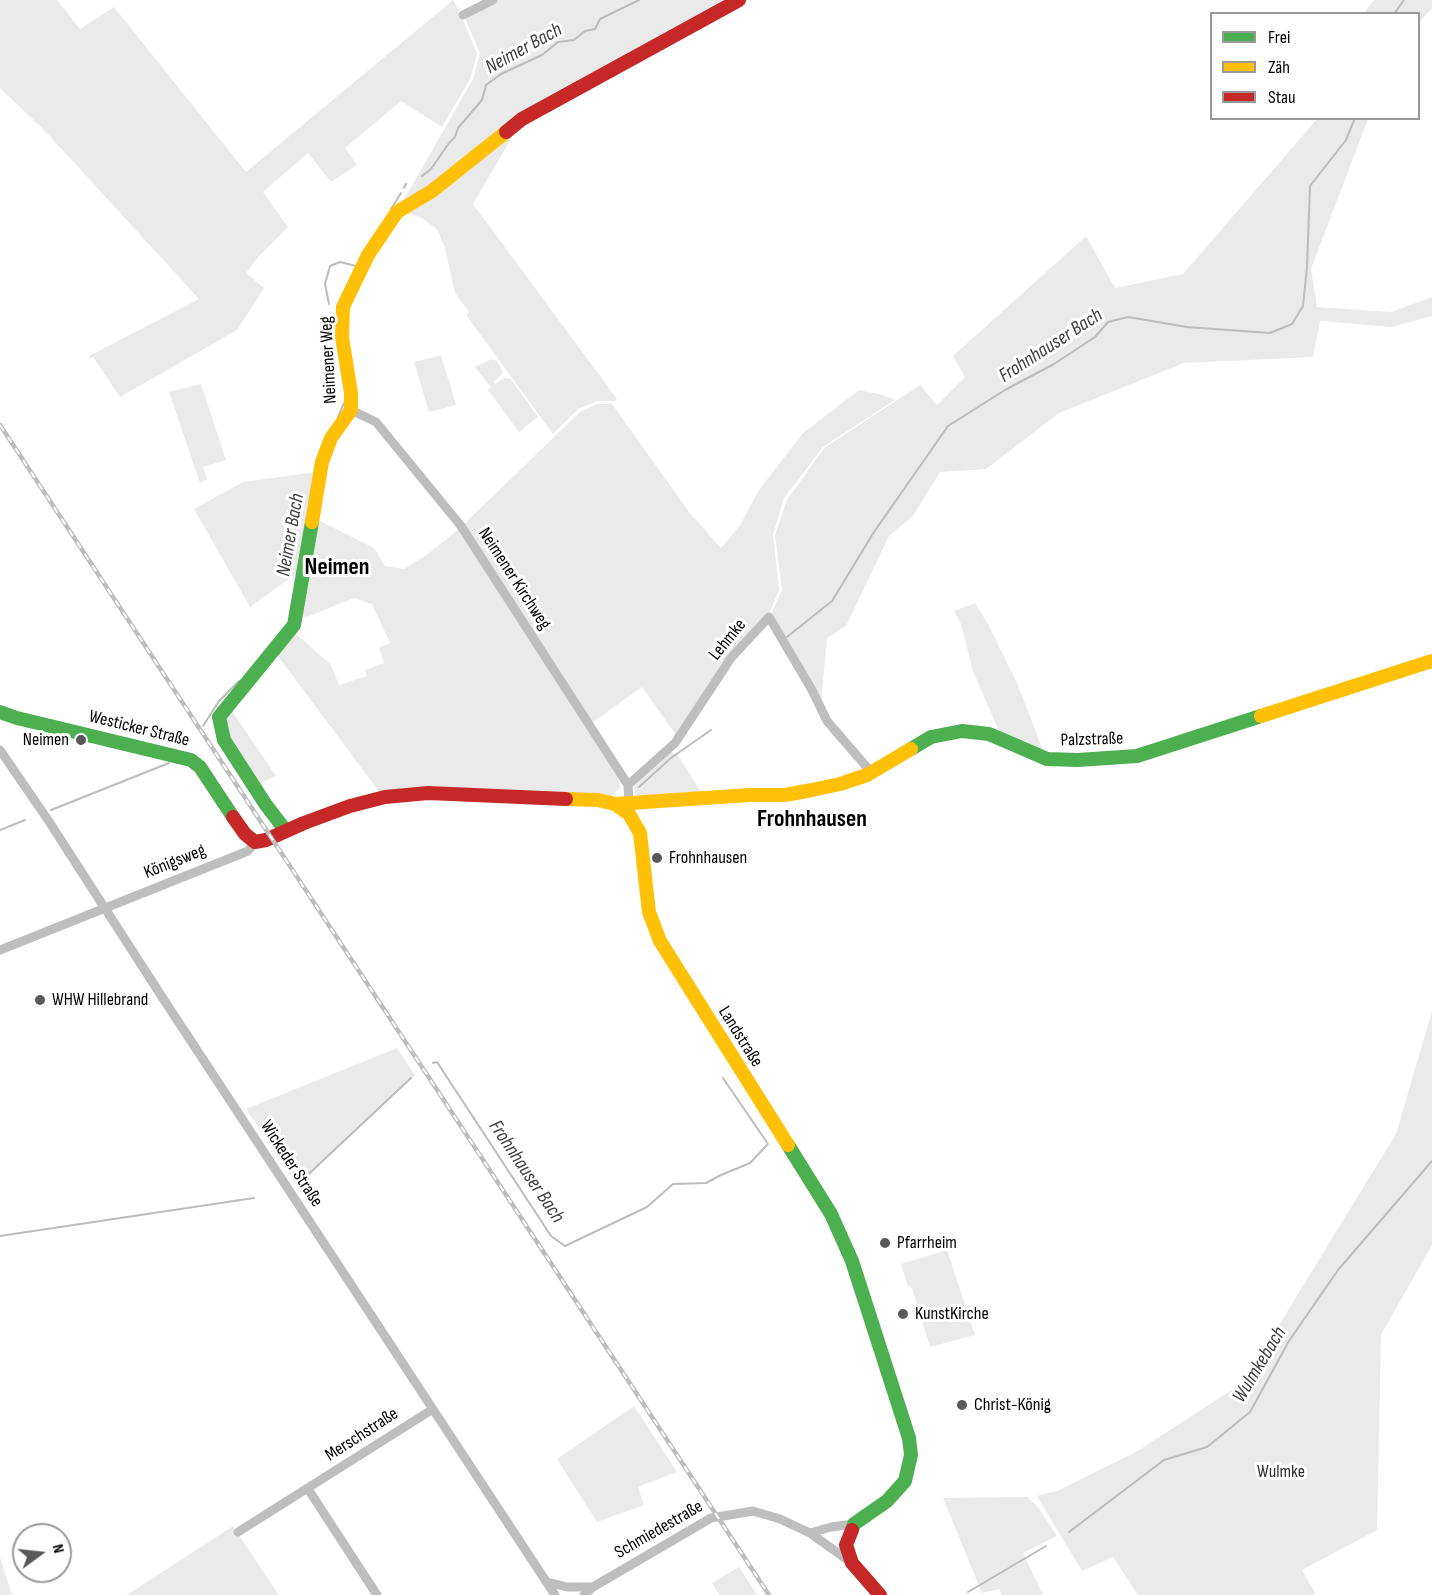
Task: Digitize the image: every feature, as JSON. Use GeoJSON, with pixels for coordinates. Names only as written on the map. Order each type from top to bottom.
{"type":"FeatureCollection","features":[{"type":"Feature","properties":{"kind":"street"},"geometry":{"type":"LineString","coordinates":[[463,15],[493,0]]}},
{"type":"Feature","properties":{"kind":"street","name":"Neimener Weg"},"geometry":{"type":"LineString","coordinates":[[286,831],[266,805],[224,740],[219,717],[294,625],[322,462],[331,438],[351,410],[351,393],[342,336],[344,307],[368,255],[397,212],[432,191],[522,119],[739,0]]}},
{"type":"Feature","properties":{"kind":"street","name":"Neimener Kirchweg"},"geometry":{"type":"LineString","coordinates":[[351,410],[376,422],[461,526],[628,785]]}},
{"type":"Feature","properties":{"kind":"street","name":"Lehmke"},"geometry":{"type":"LineString","coordinates":[[628,785],[675,744],[731,658],[769,617],[812,690],[827,721],[871,772]]}},
{"type":"Feature","properties":{"kind":"street","name":"Palzstraße"},"geometry":{"type":"LineString","coordinates":[[622,804],[742,795],[785,795],[840,784],[871,772],[931,737],[962,731],[989,734],[1047,759],[1078,760],[1137,756],[1432,661]]}},
{"type":"Feature","properties":{"kind":"street","name":"Westicker Straße"},"geometry":{"type":"LineString","coordinates":[[0,712],[191,760],[201,767],[245,834],[260,841]]}},
{"type":"Feature","properties":{"kind":"street","name":"Wickeder Straße"},"geometry":{"type":"LineString","coordinates":[[0,750],[48,820],[287,1196],[433,1409],[555,1595]]}},
{"type":"Feature","properties":{"kind":"street"},"geometry":{"type":"LineString","coordinates":[[622,804],[628,785]]}},
{"type":"Feature","properties":{"kind":"street"},"geometry":{"type":"LineString","coordinates":[[260,841],[350,806],[394,796],[439,794],[598,800],[622,804],[637,825],[656,802]]}},
{"type":"Feature","properties":{"kind":"street","name":"Landstraße"},"geometry":{"type":"LineString","coordinates":[[637,825],[647,900],[653,926],[676,969],[831,1214],[852,1261],[909,1438],[911,1455],[905,1481],[887,1501],[854,1524]]}},
{"type":"Feature","properties":{"kind":"street","name":"Königsweg"},"geometry":{"type":"LineString","coordinates":[[0,950],[248,851],[260,841]]}},
{"type":"Feature","properties":{"kind":"street","name":"Merschstraße"},"geometry":{"type":"LineString","coordinates":[[238,1532],[433,1409]]}},
{"type":"Feature","properties":{"kind":"street"},"geometry":{"type":"LineString","coordinates":[[308,1489],[377,1595]]}},
{"type":"Feature","properties":{"kind":"street","name":"Schmiedestraße"},"geometry":{"type":"LineString","coordinates":[[584,1595],[593,1587],[717,1516],[753,1511],[780,1519],[810,1533],[852,1563]]}},
{"type":"Feature","properties":{"kind":"street"},"geometry":{"type":"LineString","coordinates":[[810,1533],[854,1524],[846,1545],[852,1563],[880,1595]]}},
{"type":"Feature","properties":{"kind":"street"},"geometry":{"type":"LineString","coordinates":[[547,1582],[567,1587],[593,1587]]}},
{"type":"Feature","properties":{"kind":"green space"},"geometry":{"type":"Polygon","coordinates":[[[0,0],[57,0],[80,29],[114,7],[246,172],[453,0],[477,54],[470,79],[442,127],[401,101],[345,148],[357,165],[331,182],[308,153],[263,192],[288,227],[259,256],[246,273],[264,288],[237,330],[120,397],[93,357],[89,356],[199,299],[45,131],[0,88],[0,0]]]}},
{"type":"Feature","properties":{"kind":"green space"},"geometry":{"type":"Polygon","coordinates":[[[496,0],[737,0],[521,118],[398,210],[473,79],[480,53],[464,16],[496,0]]]}},
{"type":"Feature","properties":{"kind":"green space"},"geometry":{"type":"Polygon","coordinates":[[[1374,0],[1432,0],[1432,9],[1420,21],[1420,12],[1365,12],[1374,0]]]}},
{"type":"Feature","properties":{"kind":"green space"},"geometry":{"type":"Polygon","coordinates":[[[522,120],[473,204],[617,399],[597,401],[578,409],[553,434],[466,315],[469,312],[455,293],[445,248],[437,229],[420,217],[402,211],[522,120]]]}},
{"type":"Feature","properties":{"kind":"green space"},"geometry":{"type":"Polygon","coordinates":[[[1316,120],[1368,120],[1311,269],[1317,307],[1391,312],[1432,297],[1432,316],[1392,327],[1320,321],[1313,357],[1184,363],[1059,413],[986,469],[940,472],[913,516],[889,536],[846,626],[827,638],[821,702],[770,617],[782,590],[775,535],[787,500],[824,448],[920,385],[937,405],[965,377],[953,356],[1086,236],[1115,288],[1183,274],[1316,120]]]}},
{"type":"Feature","properties":{"kind":"green space"},"geometry":{"type":"Polygon","coordinates":[[[441,355],[456,405],[429,412],[414,362],[441,355]]]}},
{"type":"Feature","properties":{"kind":"green space"},"geometry":{"type":"Polygon","coordinates":[[[491,359],[497,361],[502,370],[495,384],[504,378],[511,379],[538,417],[519,432],[488,390],[491,387],[475,367],[491,359]]]}},
{"type":"Feature","properties":{"kind":"green space"},"geometry":{"type":"Polygon","coordinates":[[[201,384],[226,460],[203,467],[207,479],[200,483],[169,392],[201,384]]]}},
{"type":"Feature","properties":{"kind":"green space"},"geometry":{"type":"Polygon","coordinates":[[[859,390],[895,400],[823,447],[784,498],[773,535],[779,590],[768,616],[676,735],[642,687],[589,725],[462,526],[580,412],[597,404],[612,404],[689,512],[721,548],[740,525],[759,490],[803,433],[859,390]]]}},
{"type":"Feature","properties":{"kind":"green space"},"geometry":{"type":"Polygon","coordinates":[[[316,472],[300,571],[250,607],[194,509],[243,482],[316,472]]]}},
{"type":"Feature","properties":{"kind":"green space"},"geometry":{"type":"Polygon","coordinates":[[[314,518],[374,548],[385,566],[404,569],[425,556],[459,529],[618,778],[620,787],[611,797],[380,793],[275,652],[293,631],[331,665],[339,685],[367,676],[365,670],[384,663],[379,648],[390,643],[372,604],[354,598],[307,617],[297,615],[314,518]]]}},
{"type":"Feature","properties":{"kind":"green space"},"geometry":{"type":"Polygon","coordinates":[[[975,603],[1018,685],[1045,756],[1001,736],[973,671],[961,624],[954,611],[975,603]]]}},
{"type":"Feature","properties":{"kind":"green space"},"geometry":{"type":"Polygon","coordinates":[[[230,708],[276,776],[257,785],[223,732],[223,717],[230,708]]]}},
{"type":"Feature","properties":{"kind":"green space"},"geometry":{"type":"Polygon","coordinates":[[[668,750],[678,755],[704,797],[643,799],[636,796],[634,787],[638,780],[668,750]]]}},
{"type":"Feature","properties":{"kind":"green space","name":"Wulmke"},"geometry":{"type":"Polygon","coordinates":[[[1432,1011],[1432,1245],[1381,1335],[1377,1530],[1302,1570],[1316,1595],[1138,1595],[1113,1557],[1082,1571],[1037,1496],[1057,1491],[1136,1452],[1244,1382],[1396,1134],[1432,1011]]]}},
{"type":"Feature","properties":{"kind":"green space"},"geometry":{"type":"Polygon","coordinates":[[[397,1048],[415,1075],[297,1186],[246,1109],[397,1048]]]}},
{"type":"Feature","properties":{"kind":"green space"},"geometry":{"type":"Polygon","coordinates":[[[947,1250],[975,1335],[930,1347],[912,1288],[908,1287],[901,1264],[947,1250]]]}},
{"type":"Feature","properties":{"kind":"green space"},"geometry":{"type":"Polygon","coordinates":[[[634,1406],[677,1472],[638,1487],[644,1505],[597,1522],[557,1459],[634,1406]]]}},
{"type":"Feature","properties":{"kind":"green space"},"geometry":{"type":"Polygon","coordinates":[[[1027,1497],[1038,1507],[1057,1536],[1023,1553],[1043,1595],[1002,1595],[999,1589],[982,1593],[943,1498],[1027,1497]]]}},
{"type":"Feature","properties":{"kind":"green space"},"geometry":{"type":"Polygon","coordinates":[[[233,1526],[279,1595],[127,1595],[233,1526]]]}},
{"type":"Feature","properties":{"kind":"green space"},"geometry":{"type":"Polygon","coordinates":[[[0,1557],[12,1595],[0,1595],[0,1557]]]}},
{"type":"Feature","properties":{"kind":"green space"},"geometry":{"type":"Polygon","coordinates":[[[739,1567],[757,1595],[719,1595],[712,1583],[739,1567]]]}},
{"type":"Feature","properties":{"kind":"waterway","name":"Neimer Bach"},"geometry":{"type":"LineString","coordinates":[[422,176],[431,169],[455,137],[458,128],[482,100],[486,85],[501,74],[542,55],[558,42],[574,40],[585,31],[595,29],[600,19],[639,0]]}},
{"type":"Feature","properties":{"kind":"waterway","name":"Frohnhauser Bach"},"geometry":{"type":"LineString","coordinates":[[1395,12],[1404,0]]}},
{"type":"Feature","properties":{"kind":"waterway","name":"Frohnhauser Bach"},"geometry":{"type":"LineString","coordinates":[[787,637],[832,601],[874,532],[948,426],[1005,390],[1054,364],[1095,337],[1108,322],[1128,317],[1187,327],[1270,333],[1292,324],[1303,306],[1310,186],[1346,140],[1354,120]]}},
{"type":"Feature","properties":{"kind":"waterway","name":"Neimer Bach"},"geometry":{"type":"LineString","coordinates":[[404,188],[406,184]]}},
{"type":"Feature","properties":{"kind":"waterway","name":"Neimer Bach"},"geometry":{"type":"LineString","coordinates":[[391,209],[401,193]]}},
{"type":"Feature","properties":{"kind":"waterway","name":"Neimer Bach"},"geometry":{"type":"LineString","coordinates":[[329,304],[325,284],[330,266],[340,262],[356,266]]}},
{"type":"Feature","properties":{"kind":"waterway","name":"Neimer Bach"},"geometry":{"type":"LineString","coordinates":[[338,417],[344,403]]}},
{"type":"Feature","properties":{"kind":"waterway","name":"Neimer Bach"},"geometry":{"type":"LineString","coordinates":[[203,726],[219,701],[239,681]]}},
{"type":"Feature","properties":{"kind":"waterway","name":"Frohnhauser Bach"},"geometry":{"type":"LineString","coordinates":[[639,787],[671,758],[711,730]]}},
{"type":"Feature","properties":{"kind":"waterway","name":"Neimer Bach"},"geometry":{"type":"LineString","coordinates":[[51,810],[169,763]]}},
{"type":"Feature","properties":{"kind":"waterway","name":"Neimer Bach"},"geometry":{"type":"LineString","coordinates":[[0,830],[25,820]]}},
{"type":"Feature","properties":{"kind":"waterway","name":"Frohnhauser Bach"},"geometry":{"type":"LineString","coordinates":[[433,1063],[437,1062],[551,1236],[565,1246],[647,1207],[673,1184],[706,1183],[750,1163],[768,1144],[723,1078]]}},
{"type":"Feature","properties":{"kind":"waterway","name":"Frohnhauser Bach"},"geometry":{"type":"LineString","coordinates":[[297,1185],[411,1078]]}},
{"type":"Feature","properties":{"kind":"waterway","name":"Wulmkebach"},"geometry":{"type":"LineString","coordinates":[[1069,1532],[1164,1460],[1207,1447],[1250,1412],[1289,1341],[1338,1270],[1432,1161]]}},
{"type":"Feature","properties":{"kind":"waterway","name":"Frohnhauser Bach"},"geometry":{"type":"LineString","coordinates":[[0,1236],[254,1198]]}},
{"type":"Feature","properties":{"kind":"waterway","name":"Wulmkebach"},"geometry":{"type":"LineString","coordinates":[[968,1592],[1046,1546]]}},
{"type":"Feature","properties":{"kind":"railway"},"geometry":{"type":"LineString","coordinates":[[0,425],[769,1595]]}},
{"type":"Feature","properties":{"kind":"traffic: fast"},"geometry":{"type":"LineString","coordinates":[[286,831],[266,805],[224,740],[219,717],[294,625],[312,522]]}},
{"type":"Feature","properties":{"kind":"traffic: fast"},"geometry":{"type":"LineString","coordinates":[[0,712],[191,760],[200,767],[233,817]]}},
{"type":"Feature","properties":{"kind":"traffic: fast"},"geometry":{"type":"LineString","coordinates":[[911,749],[931,737],[962,731],[989,734],[1047,759],[1078,760],[1137,756],[1261,716]]}},
{"type":"Feature","properties":{"kind":"traffic: fast"},"geometry":{"type":"LineString","coordinates":[[788,1145],[831,1214],[852,1261],[909,1438],[911,1455],[905,1481],[887,1501],[854,1524],[852,1530]]}},
{"type":"Feature","properties":{"kind":"traffic: slow"},"geometry":{"type":"LineString","coordinates":[[312,522],[322,462],[331,438],[351,410],[351,393],[342,337],[343,307],[368,255],[397,212],[432,191],[506,132]]}},
{"type":"Feature","properties":{"kind":"traffic: slow"},"geometry":{"type":"LineString","coordinates":[[1261,716],[1432,661]]}},
{"type":"Feature","properties":{"kind":"traffic: slow"},"geometry":{"type":"LineString","coordinates":[[615,804],[750,795],[785,795],[812,790],[867,775],[911,749]]}},
{"type":"Feature","properties":{"kind":"traffic: slow"},"geometry":{"type":"LineString","coordinates":[[566,799],[598,800],[615,804],[629,814],[640,833],[649,912],[660,941],[788,1145]]}},
{"type":"Feature","properties":{"kind":"traffic: jam"},"geometry":{"type":"LineString","coordinates":[[506,132],[522,119],[739,0]]}},
{"type":"Feature","properties":{"kind":"traffic: jam"},"geometry":{"type":"LineString","coordinates":[[233,817],[245,834],[255,842],[266,840],[350,806],[385,797],[428,793],[566,799]]}},
{"type":"Feature","properties":{"kind":"traffic: jam"},"geometry":{"type":"LineString","coordinates":[[852,1530],[846,1545],[852,1563],[880,1595]]}},
{"type":"Feature","properties":{"kind":"place","name":"Neimen"},"geometry":{"type":"Point","coordinates":[81,740]}},
{"type":"Feature","properties":{"kind":"place","name":"Frohnhausen"},"geometry":{"type":"Point","coordinates":[657,858]}},
{"type":"Feature","properties":{"kind":"place","name":"WHW Hillebrand"},"geometry":{"type":"Point","coordinates":[40,1000]}},
{"type":"Feature","properties":{"kind":"place","name":"Pfarrheim"},"geometry":{"type":"Point","coordinates":[885,1243]}},
{"type":"Feature","properties":{"kind":"place","name":"KunstKirche"},"geometry":{"type":"Point","coordinates":[903,1314]}},
{"type":"Feature","properties":{"kind":"place","name":"Christ-König"},"geometry":{"type":"Point","coordinates":[962,1405]}},
{"type":"Feature","properties":{"kind":"district","name":"Neimen"},"geometry":{"type":"Point","coordinates":[337,568]}},
{"type":"Feature","properties":{"kind":"district","name":"Frohnhausen"},"geometry":{"type":"Point","coordinates":[812,820]}}]}
